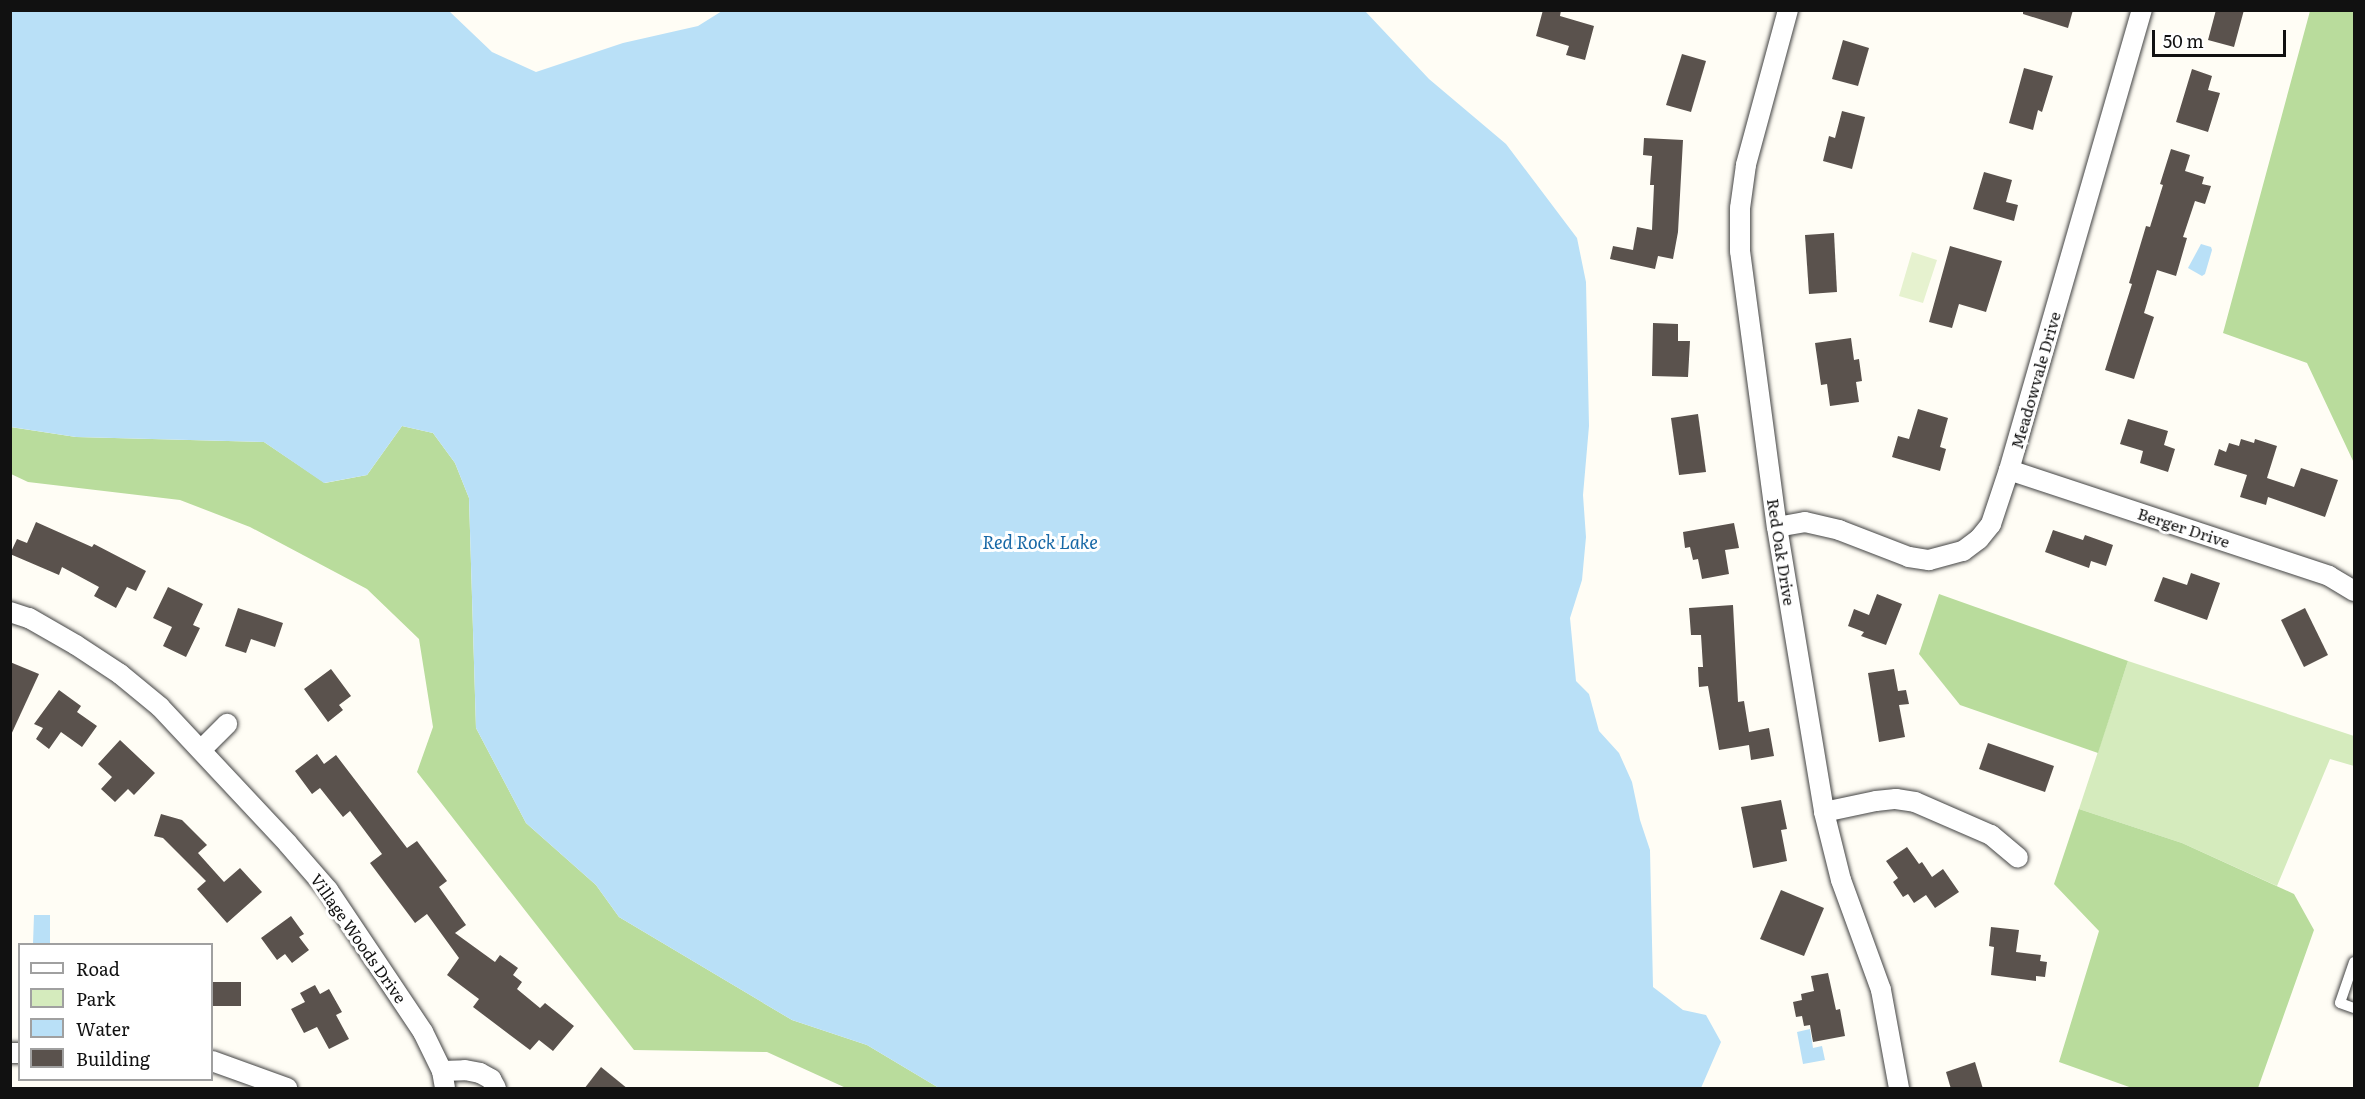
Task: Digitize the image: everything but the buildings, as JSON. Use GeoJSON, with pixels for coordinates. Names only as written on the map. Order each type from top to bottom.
{"type":"FeatureCollection","features":[{"type":"Feature","properties":{"kind":"street","name":"Red Oak Drive"},"geometry":{"type":"LineString","coordinates":[[1788,10],[1746,165],[1740,208],[1740,251],[1744,294],[1777,527],[1824,812],[1841,880],[1881,990],[1899,1089]]}},
{"type":"Feature","properties":{"kind":"street","name":"Meadowvale Drive"},"geometry":{"type":"LineString","coordinates":[[1777,527],[1805,522],[1839,530],[1909,557],[1929,560],[1948,557],[1979,539],[1991,524],[2009,470],[2142,10]]}},
{"type":"Feature","properties":{"kind":"street","name":"Berger Drive"},"geometry":{"type":"LineString","coordinates":[[2009,470],[2329,576],[2355,591]]}},
{"type":"Feature","properties":{"kind":"street","name":"Village Woods Drive"},"geometry":{"type":"LineString","coordinates":[[10,612],[28,618],[76,645],[120,674],[160,708],[201,750],[328,890],[423,1032],[443,1080]]}},
{"type":"Feature","properties":{"kind":"street"},"geometry":{"type":"LineString","coordinates":[[201,750],[227,724]]}},
{"type":"Feature","properties":{"kind":"street"},"geometry":{"type":"LineString","coordinates":[[1824,812],[1886,800],[1915,802],[1991,835],[2018,858]]}},
{"type":"Feature","properties":{"kind":"street"},"geometry":{"type":"LineString","coordinates":[[213,1061],[287,1089]]}},
{"type":"Feature","properties":{"kind":"street"},"geometry":{"type":"LineString","coordinates":[[443,1080],[465,1070],[480,1073],[491,1079],[496,1089]]}},
{"type":"Feature","properties":{"kind":"lane"},"geometry":{"type":"LineString","coordinates":[[2355,962],[2340,1003],[2355,1008]]}},
{"type":"Feature","properties":{"kind":"green space"},"geometry":{"type":"Polygon","coordinates":[[[2310,11],[2354,11],[2354,463],[2307,363],[2223,333],[2310,11]]]}},
{"type":"Feature","properties":{"kind":"green space"},"geometry":{"type":"Polygon","coordinates":[[[1912,252],[1937,260],[1923,303],[1899,296],[1912,252]]]}},
{"type":"Feature","properties":{"kind":"green space"},"geometry":{"type":"Polygon","coordinates":[[[402,426],[433,433],[455,463],[469,498],[476,728],[526,823],[596,885],[619,917],[792,1020],[867,1045],[939,1088],[846,1088],[767,1052],[634,1050],[417,772],[433,727],[419,639],[367,589],[250,527],[180,500],[28,482],[11,474],[10,427],[76,437],[264,442],[325,483],[367,475],[402,426]]]}},
{"type":"Feature","properties":{"kind":"green space"},"geometry":{"type":"Polygon","coordinates":[[[1939,594],[2128,661],[2098,753],[1960,705],[1919,654],[1939,594]]]}},
{"type":"Feature","properties":{"kind":"green space"},"geometry":{"type":"Polygon","coordinates":[[[2128,661],[2354,736],[2354,766],[2330,759],[2277,886],[2182,843],[2079,809],[2128,661]]]}},
{"type":"Feature","properties":{"kind":"green space"},"geometry":{"type":"Polygon","coordinates":[[[2079,809],[2182,843],[2294,894],[2314,930],[2258,1088],[2132,1088],[2059,1062],[2099,931],[2054,884],[2079,809]]]}},
{"type":"Feature","properties":{"kind":"water","name":"Red Rock Lake"},"geometry":{"type":"Polygon","coordinates":[[[10,11],[449,11],[492,52],[536,72],[623,43],[698,26],[722,11],[1365,11],[1429,79],[1506,144],[1577,238],[1586,282],[1589,426],[1583,495],[1586,537],[1582,580],[1570,618],[1576,681],[1589,694],[1599,731],[1619,753],[1632,782],[1640,820],[1650,850],[1653,987],[1683,1010],[1706,1015],[1721,1042],[1701,1088],[939,1088],[867,1045],[792,1020],[619,917],[596,885],[526,823],[476,728],[469,498],[455,463],[433,433],[402,426],[367,475],[324,483],[264,442],[76,437],[11,427],[10,11]]]}},
{"type":"Feature","properties":{"kind":"water"},"geometry":{"type":"Polygon","coordinates":[[[2201,244],[2211,247],[2212,250],[2205,274],[2202,276],[2188,268],[2201,244]]]}},
{"type":"Feature","properties":{"kind":"water"},"geometry":{"type":"Polygon","coordinates":[[[34,915],[50,915],[50,943],[33,943],[34,915]]]}},
{"type":"Feature","properties":{"kind":"water"},"geometry":{"type":"Polygon","coordinates":[[[1810,1029],[1813,1048],[1822,1046],[1825,1060],[1803,1064],[1797,1032],[1810,1029]]]}}]}
